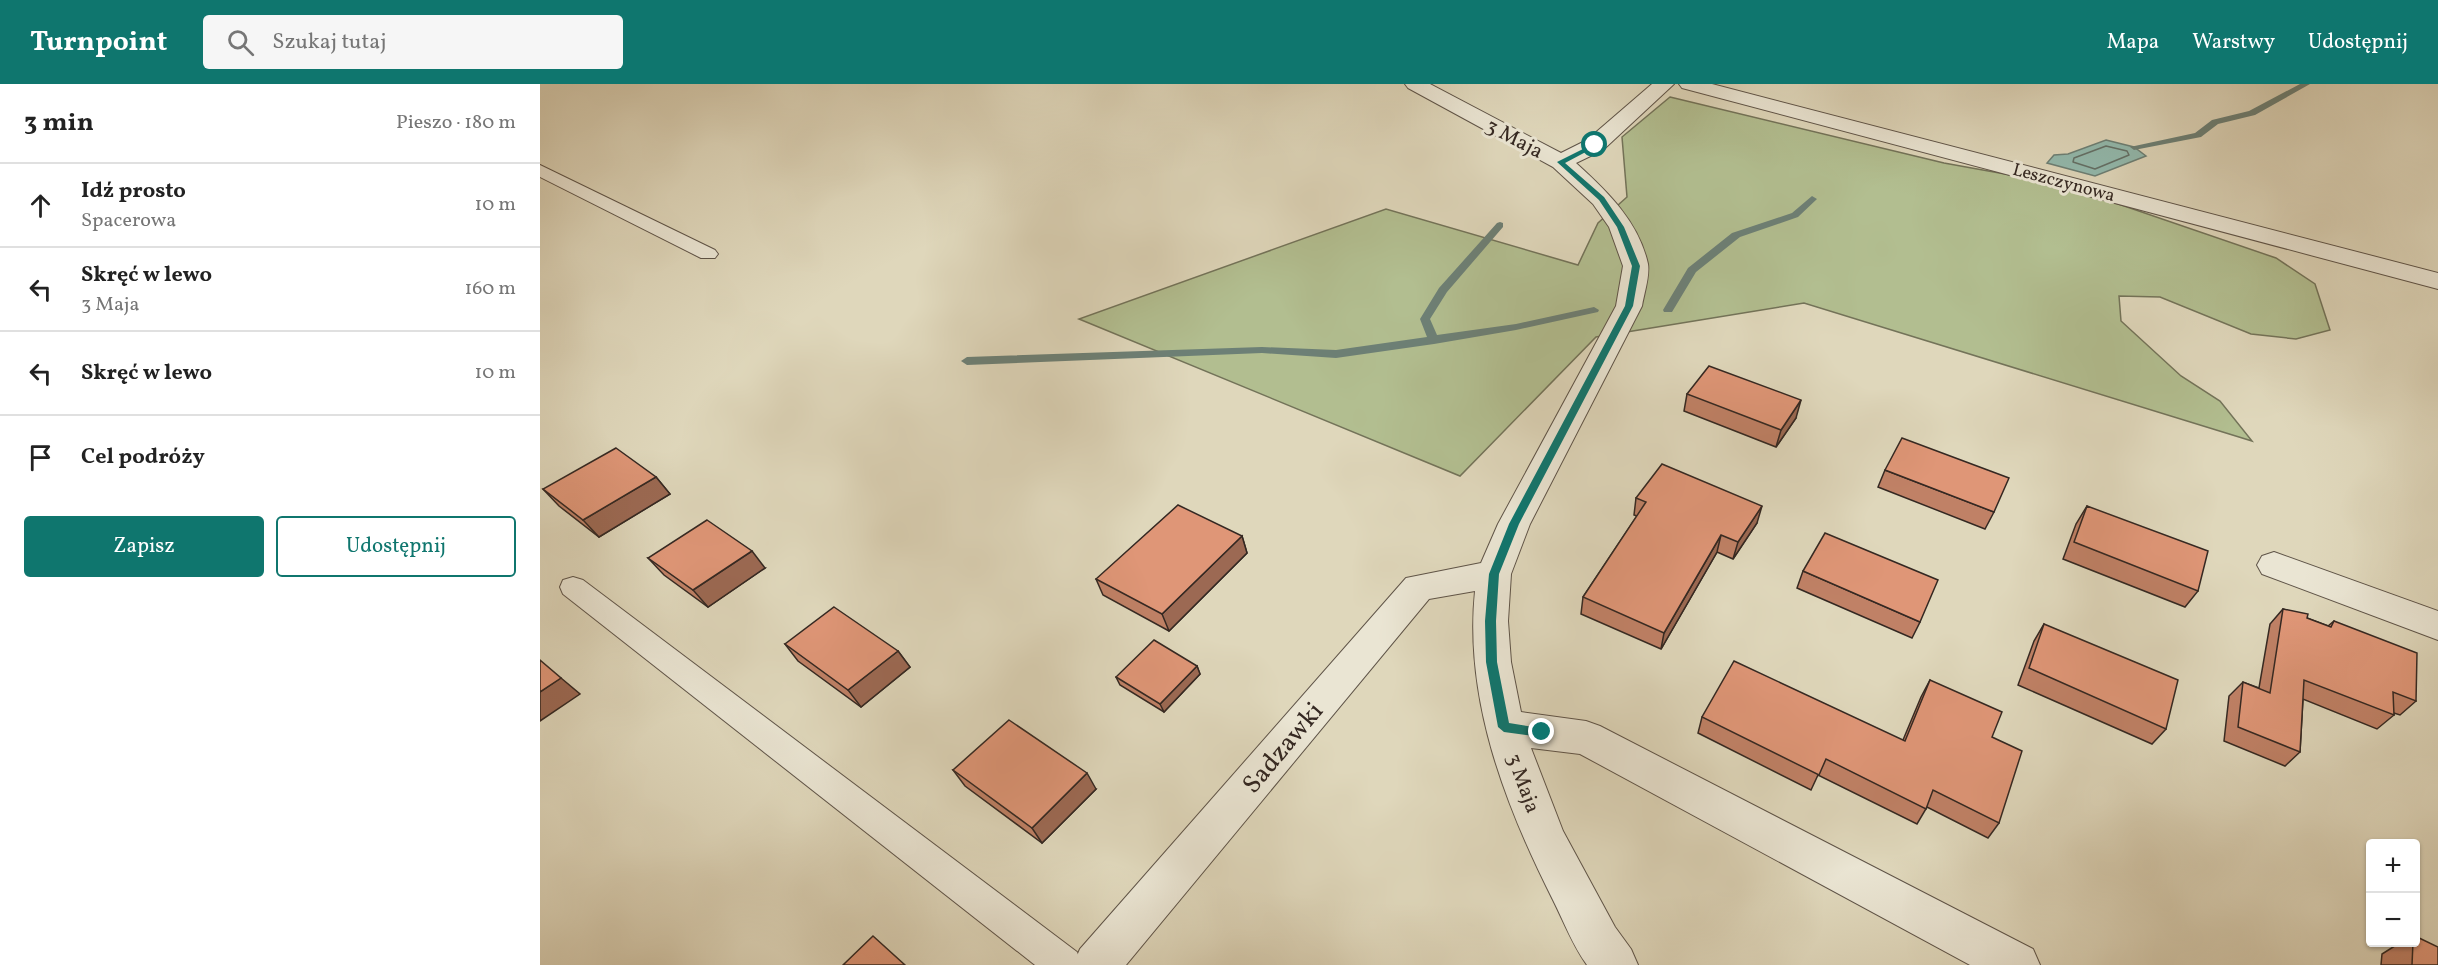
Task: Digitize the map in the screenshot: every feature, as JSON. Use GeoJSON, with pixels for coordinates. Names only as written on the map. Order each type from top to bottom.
{"type":"FeatureCollection","features":[{"type":"Feature","properties":{"kind":"street","name":"3 Maja"},"geometry":{"type":"LineString","coordinates":[[1414,84],[1561,162],[1602,199],[1621,227],[1636,266],[1629,306],[1514,524],[1494,574],[1490,621],[1491,662],[1504,727],[1545,840],[1599,943],[1615,965]]}},
{"type":"Feature","properties":{"kind":"street"},"geometry":{"type":"LineString","coordinates":[[1561,162],[1595,145],[1664,84]]}},
{"type":"Feature","properties":{"kind":"street","name":"Leszczynowa"},"geometry":{"type":"LineString","coordinates":[[1689,84],[2438,281]]}},
{"type":"Feature","properties":{"kind":"street"},"geometry":{"type":"LineString","coordinates":[[2274,565],[2438,626]]}},
{"type":"Feature","properties":{"kind":"street","name":"Sadzawki"},"geometry":{"type":"LineString","coordinates":[[1096,965],[1418,588],[1494,574]]}},
{"type":"Feature","properties":{"kind":"street"},"geometry":{"type":"LineString","coordinates":[[1504,727],[1587,738],[2017,965]]}},
{"type":"Feature","properties":{"kind":"lane"},"geometry":{"type":"LineString","coordinates":[[540,170],[708,254]]}},
{"type":"Feature","properties":{"kind":"lane"},"geometry":{"type":"LineString","coordinates":[[573,587],[1064,965]]}},
{"type":"Feature","properties":{"kind":"green space"},"geometry":{"type":"Polygon","coordinates":[[[1670,97],[1944,163],[2060,184],[2276,258],[2315,284],[2330,330],[2296,339],[2251,334],[2160,297],[2119,296],[2121,321],[2181,376],[2220,401],[2252,441],[1804,303],[1596,337],[1460,476],[1079,319],[1386,209],[1578,265],[1598,223],[1627,197],[1622,137],[1670,97]]]}},
{"type":"Feature","properties":{"kind":"water"},"geometry":{"type":"Polygon","coordinates":[[[2106,140],[2134,147],[2146,156],[2095,176],[2047,163],[2054,155],[2068,154],[2106,140]]]}},
{"type":"Feature","properties":{"kind":"building"},"geometry":{"type":"Polygon","coordinates":[[[1709,366],[1801,400],[1781,430],[1687,394],[1709,366]]]}},
{"type":"Feature","properties":{"kind":"building"},"geometry":{"type":"Polygon","coordinates":[[[1902,438],[2009,478],[1994,512],[1885,470],[1902,438]]]}},
{"type":"Feature","properties":{"kind":"building"},"geometry":{"type":"Polygon","coordinates":[[[616,448],[656,477],[583,520],[543,489],[616,448]]]}},
{"type":"Feature","properties":{"kind":"building"},"geometry":{"type":"Polygon","coordinates":[[[1662,464],[1762,506],[1738,542],[1721,535],[1664,633],[1583,597],[1646,502],[1636,498],[1662,464]]]}},
{"type":"Feature","properties":{"kind":"building"},"geometry":{"type":"Polygon","coordinates":[[[1178,505],[1242,536],[1162,614],[1096,579],[1178,505]]]}},
{"type":"Feature","properties":{"kind":"building"},"geometry":{"type":"Polygon","coordinates":[[[2087,506],[2208,551],[2198,591],[2074,542],[2087,506]]]}},
{"type":"Feature","properties":{"kind":"building"},"geometry":{"type":"Polygon","coordinates":[[[707,520],[752,551],[693,590],[648,558],[707,520]]]}},
{"type":"Feature","properties":{"kind":"building"},"geometry":{"type":"Polygon","coordinates":[[[1825,533],[1938,580],[1920,622],[1803,571],[1825,533]]]}},
{"type":"Feature","properties":{"kind":"building"},"geometry":{"type":"Polygon","coordinates":[[[834,607],[898,651],[848,690],[785,644],[834,607]]]}},
{"type":"Feature","properties":{"kind":"building"},"geometry":{"type":"Polygon","coordinates":[[[2283,609],[2308,614],[2307,618],[2331,627],[2334,621],[2417,653],[2416,701],[2393,692],[2394,715],[2304,680],[2300,752],[2238,727],[2243,682],[2270,693],[2283,609]]]}},
{"type":"Feature","properties":{"kind":"building"},"geometry":{"type":"Polygon","coordinates":[[[2044,624],[2178,680],[2166,729],[2029,668],[2044,624]]]}},
{"type":"Feature","properties":{"kind":"building"},"geometry":{"type":"Polygon","coordinates":[[[1154,640],[1197,666],[1160,704],[1116,677],[1154,640]]]}},
{"type":"Feature","properties":{"kind":"building"},"geometry":{"type":"Polygon","coordinates":[[[540,660],[561,678],[540,692],[540,660]]]}},
{"type":"Feature","properties":{"kind":"building"},"geometry":{"type":"Polygon","coordinates":[[[1734,661],[1905,741],[1930,680],[2002,712],[1992,737],[2022,751],[1999,823],[1933,790],[1926,809],[1826,759],[1819,775],[1702,717],[1734,661]]]}},
{"type":"Feature","properties":{"kind":"building"},"geometry":{"type":"Polygon","coordinates":[[[1009,720],[1087,773],[1032,828],[953,770],[1009,720]]]}},
{"type":"Feature","properties":{"kind":"building"},"geometry":{"type":"Polygon","coordinates":[[[873,936],[905,965],[843,965],[873,936]]]}},
{"type":"Feature","properties":{"kind":"building"},"geometry":{"type":"Polygon","coordinates":[[[2420,938],[2438,947],[2438,965],[2412,965],[2413,947],[2420,947],[2420,938]]]}},
{"type":"Feature","properties":{"kind":"waterway"},"geometry":{"type":"LineString","coordinates":[[2134,147],[2198,135],[2215,122],[2252,113],[2306,84]]}},
{"type":"Feature","properties":{"kind":"waterway"},"geometry":{"type":"LineString","coordinates":[[1668,310],[1692,270],[1736,235],[1795,215],[1812,199]]}},
{"type":"Feature","properties":{"kind":"waterway"},"geometry":{"type":"LineString","coordinates":[[1433,339],[1425,319],[1443,290],[1500,225]]}},
{"type":"Feature","properties":{"kind":"waterway"},"geometry":{"type":"LineString","coordinates":[[1433,339],[1516,327],[1594,310]]}},
{"type":"Feature","properties":{"kind":"waterway"},"geometry":{"type":"LineString","coordinates":[[967,361],[1262,350],[1336,354],[1433,339]]}},
{"type":"Feature","properties":{"kind":"route"},"geometry":{"type":"LineString","coordinates":[[1542,732],[1504,727],[1491,662],[1490,621],[1494,574],[1514,524],[1629,306],[1636,266],[1621,227],[1602,199],[1561,162],[1595,145]]}}]}
